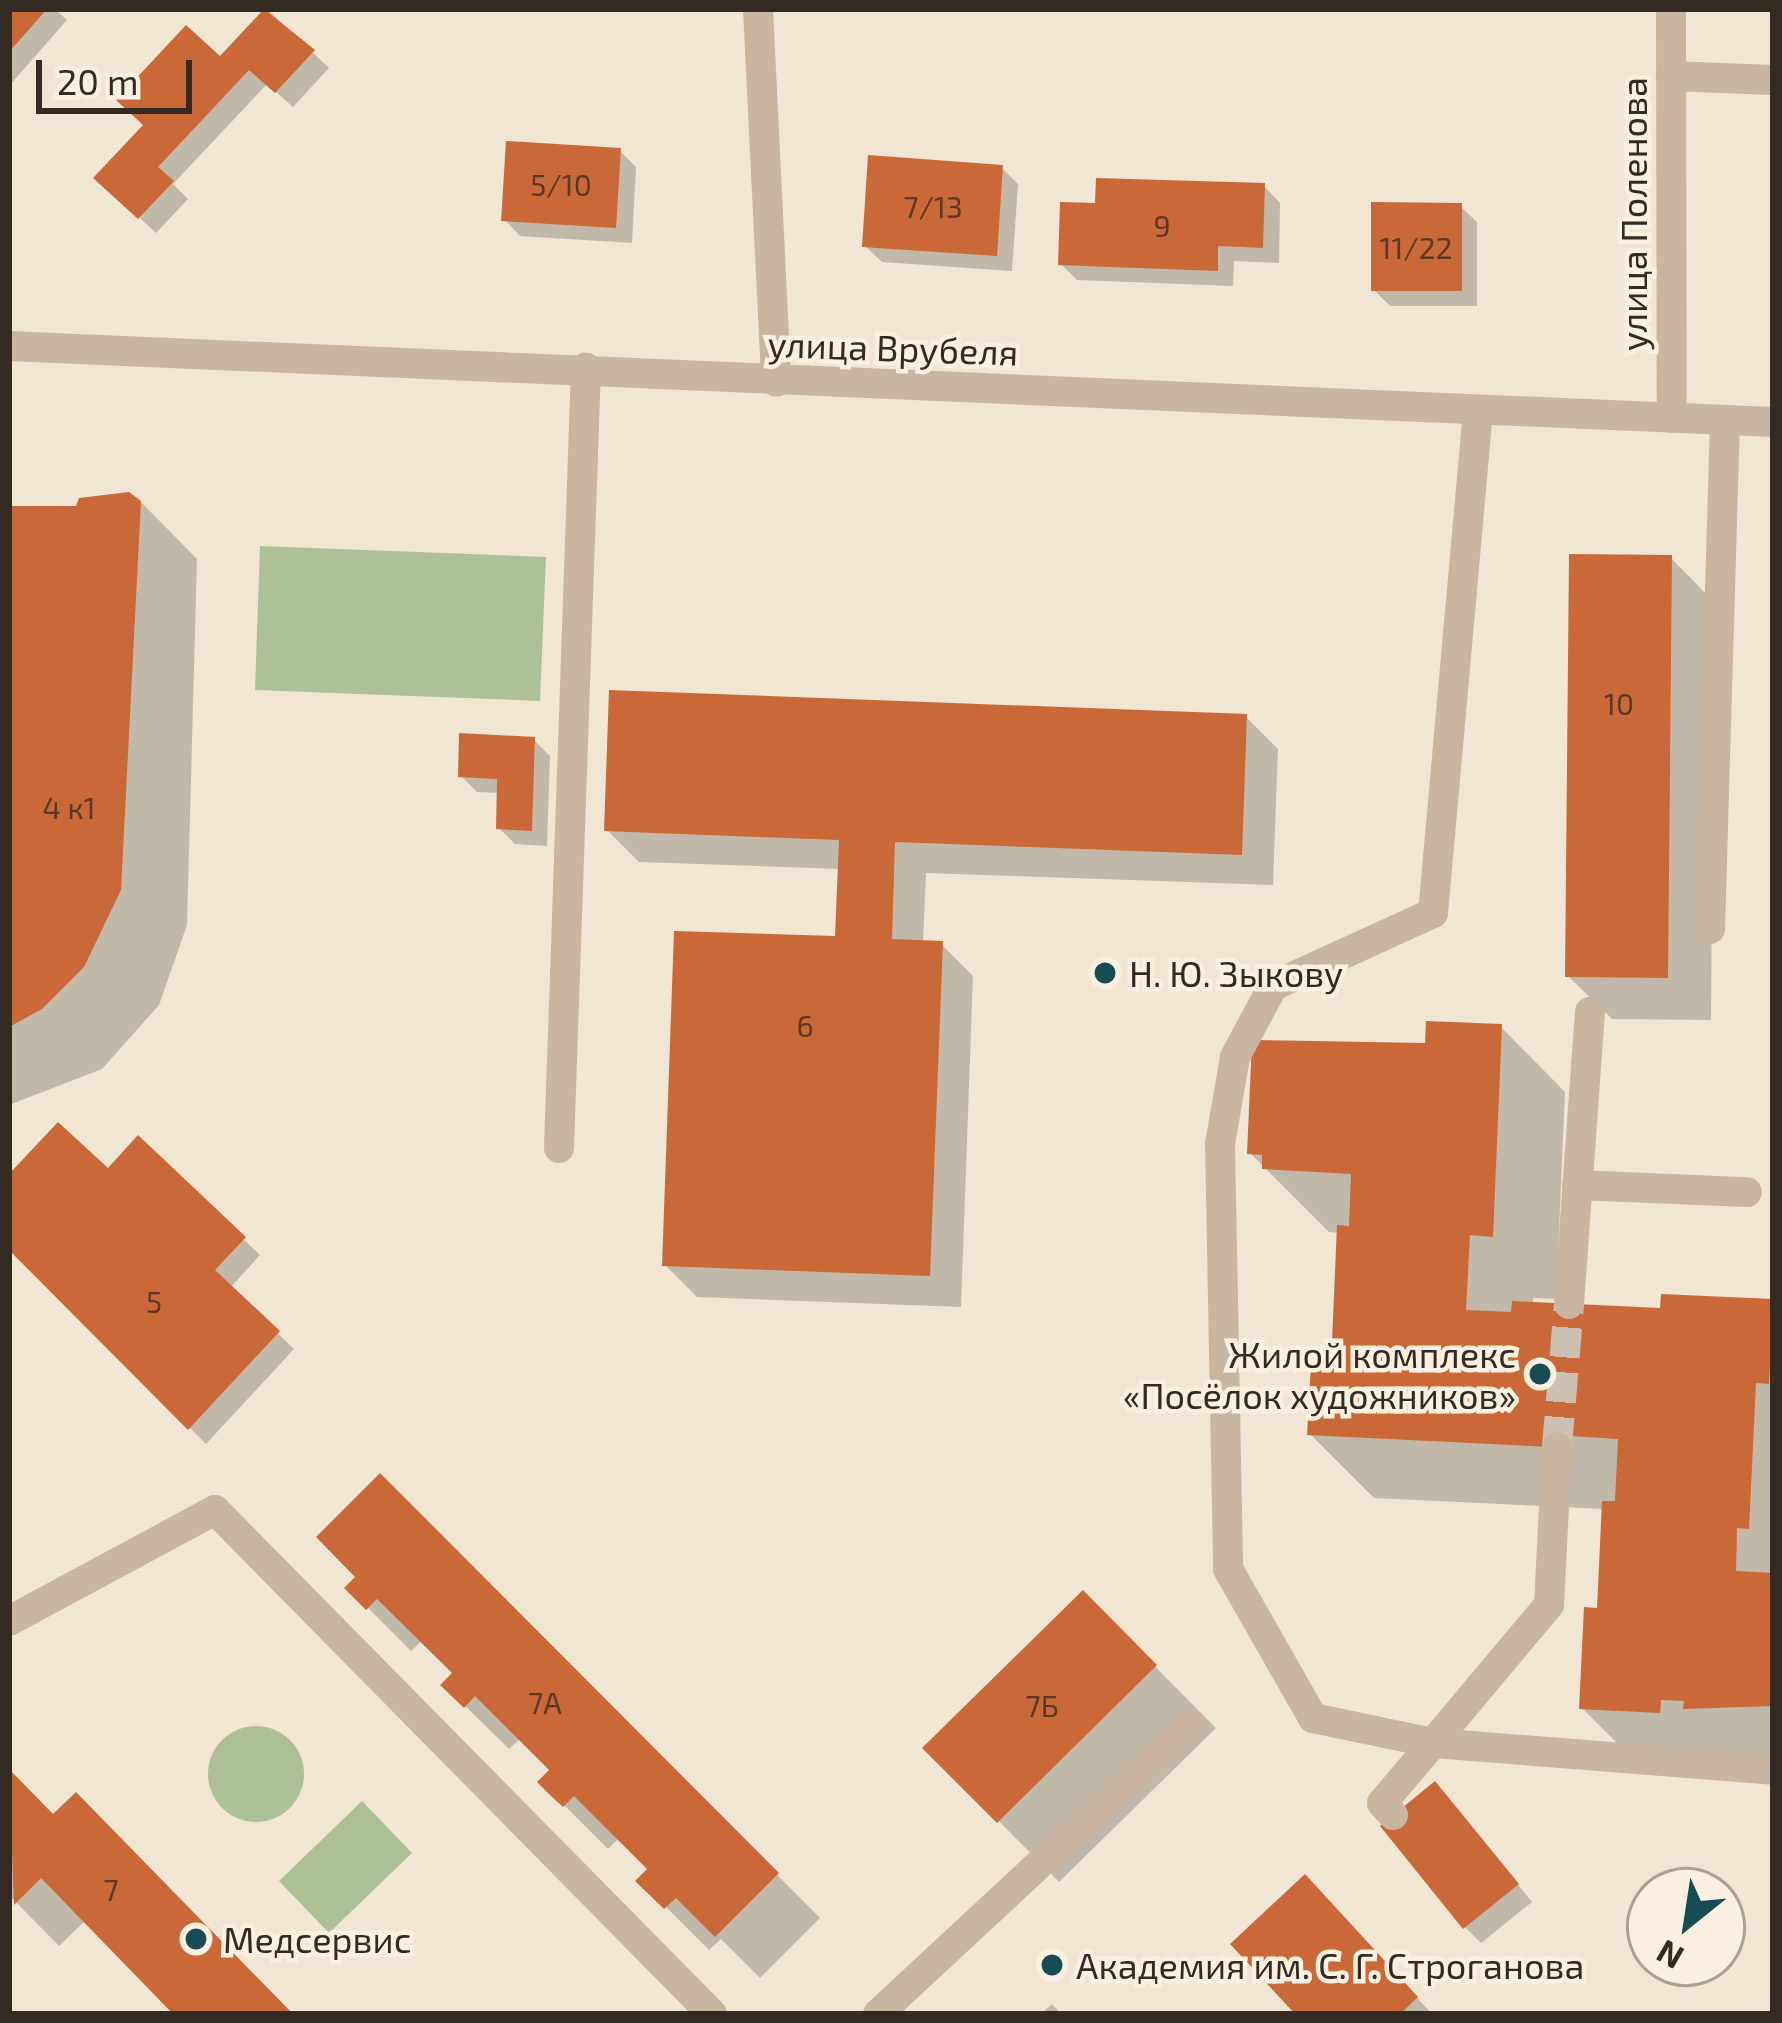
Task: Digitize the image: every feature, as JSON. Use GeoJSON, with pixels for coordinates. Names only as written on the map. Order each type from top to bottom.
{"type":"FeatureCollection","features":[{"type":"Feature","properties":{"kind":"street"},"geometry":{"type":"LineString","coordinates":[[758,9],[776,382]]}},
{"type":"Feature","properties":{"kind":"street","name":"улица Поленова"},"geometry":{"type":"LineString","coordinates":[[1670,9],[1672,418]]}},
{"type":"Feature","properties":{"kind":"street"},"geometry":{"type":"LineString","coordinates":[[1671,76],[1773,80]]}},
{"type":"Feature","properties":{"kind":"street","name":"улица Врубеля"},"geometry":{"type":"LineString","coordinates":[[9,346],[1773,422]]}},
{"type":"Feature","properties":{"kind":"street"},"geometry":{"type":"LineString","coordinates":[[559,1148],[586,368]]}},
{"type":"Feature","properties":{"kind":"street"},"geometry":{"type":"LineString","coordinates":[[1478,411],[1433,913],[1273,986],[1235,1058],[1220,1144],[1228,1569],[1313,1718],[1433,1743],[1773,1770]]}},
{"type":"Feature","properties":{"kind":"street"},"geometry":{"type":"LineString","coordinates":[[1710,928],[1725,421]]}},
{"type":"Feature","properties":{"kind":"street"},"geometry":{"type":"LineString","coordinates":[[1569,1304],[1590,1012]]}},
{"type":"Feature","properties":{"kind":"street"},"geometry":{"type":"LineString","coordinates":[[1577,1185],[1747,1192]]}},
{"type":"Feature","properties":{"kind":"street"},"geometry":{"type":"LineString","coordinates":[[1393,1815],[1382,1803],[1549,1605],[1558,1447]]}},
{"type":"Feature","properties":{"kind":"street"},"geometry":{"type":"LineString","coordinates":[[9,1621],[215,1510],[712,2014]]}},
{"type":"Feature","properties":{"kind":"street"},"geometry":{"type":"LineString","coordinates":[[878,2014],[1190,1724]]}},
{"type":"Feature","properties":{"kind":"green space"},"geometry":{"type":"Polygon","coordinates":[[[260,546],[546,557],[540,701],[255,690],[260,546]]]}},
{"type":"Feature","properties":{"kind":"green space"},"geometry":{"type":"Polygon","coordinates":[[[256,1726],[290,1740],[304,1774],[290,1808],[256,1822],[222,1808],[208,1774],[222,1740],[256,1726]]]}},
{"type":"Feature","properties":{"kind":"green space"},"geometry":{"type":"Polygon","coordinates":[[[362,1801],[412,1853],[329,1933],[279,1881],[362,1801]]]}},
{"type":"Feature","properties":{"kind":"building"},"geometry":{"type":"Polygon","coordinates":[[[9,9],[47,9],[9,52],[9,9]]]}},
{"type":"Feature","properties":{"kind":"building"},"geometry":{"type":"Polygon","coordinates":[[[264,9],[315,50],[275,93],[249,70],[158,167],[174,181],[138,219],[93,178],[143,125],[116,100],[186,25],[220,56],[264,9]]]}},
{"type":"Feature","properties":{"kind":"building"},"geometry":{"type":"Polygon","coordinates":[[[506,141],[621,148],[616,228],[501,221],[506,141]]]}},
{"type":"Feature","properties":{"kind":"building"},"geometry":{"type":"Polygon","coordinates":[[[868,155],[1003,165],[997,256],[862,247],[868,155]]]}},
{"type":"Feature","properties":{"kind":"building"},"geometry":{"type":"Polygon","coordinates":[[[1096,178],[1265,183],[1263,248],[1218,246],[1218,271],[1058,265],[1060,202],[1095,203],[1096,178]]]}},
{"type":"Feature","properties":{"kind":"building"},"geometry":{"type":"Polygon","coordinates":[[[1371,202],[1462,203],[1462,291],[1371,291],[1371,202]]]}},
{"type":"Feature","properties":{"kind":"building"},"geometry":{"type":"Polygon","coordinates":[[[129,492],[141,501],[121,890],[84,967],[42,1009],[9,1027],[9,506],[76,506],[79,498],[129,492]]]}},
{"type":"Feature","properties":{"kind":"building"},"geometry":{"type":"Polygon","coordinates":[[[1569,554],[1672,555],[1668,978],[1565,977],[1569,554]]]}},
{"type":"Feature","properties":{"kind":"building"},"geometry":{"type":"Polygon","coordinates":[[[609,690],[1247,714],[1242,855],[895,842],[892,939],[943,941],[930,1276],[662,1266],[674,931],[835,936],[839,840],[604,831],[609,690]]]}},
{"type":"Feature","properties":{"kind":"building"},"geometry":{"type":"Polygon","coordinates":[[[459,733],[535,737],[532,831],[496,829],[497,779],[458,777],[459,733]]]}},
{"type":"Feature","properties":{"kind":"building","name":"Жилой комплекс «Посёлок художников»"},"geometry":{"type":"Polygon","coordinates":[[[1426,1021],[1502,1024],[1493,1237],[1470,1235],[1466,1310],[1511,1312],[1512,1301],[1660,1308],[1661,1294],[1773,1299],[1769,1384],[1756,1383],[1749,1529],[1737,1528],[1736,1571],[1773,1573],[1773,1706],[1683,1709],[1684,1701],[1661,1700],[1660,1713],[1579,1709],[1584,1607],[1597,1608],[1602,1501],[1615,1501],[1618,1439],[1570,1436],[1569,1448],[1307,1435],[1311,1364],[1331,1366],[1337,1225],[1349,1226],[1351,1174],[1262,1169],[1262,1155],[1247,1154],[1252,1040],[1425,1043],[1426,1021]]]}},
{"type":"Feature","properties":{"kind":"building"},"geometry":{"type":"Polygon","coordinates":[[[58,1122],[108,1168],[138,1135],[246,1237],[215,1270],[280,1331],[188,1430],[9,1250],[9,1174],[58,1122]]]}},
{"type":"Feature","properties":{"kind":"building"},"geometry":{"type":"Polygon","coordinates":[[[380,1473],[779,1873],[715,1937],[676,1898],[664,1909],[635,1881],[647,1869],[574,1796],[563,1807],[537,1782],[549,1770],[475,1696],[464,1708],[440,1685],[452,1673],[377,1599],[366,1610],[344,1588],[355,1577],[316,1537],[380,1473]]]}},
{"type":"Feature","properties":{"kind":"building"},"geometry":{"type":"Polygon","coordinates":[[[1083,1590],[1157,1665],[997,1823],[922,1748],[1083,1590]]]}},
{"type":"Feature","properties":{"kind":"building"},"geometry":{"type":"Polygon","coordinates":[[[9,1769],[53,1814],[76,1792],[293,2014],[173,2014],[41,1878],[14,1905],[9,1769]]]}},
{"type":"Feature","properties":{"kind":"building"},"geometry":{"type":"Polygon","coordinates":[[[1435,1781],[1519,1884],[1463,1929],[1380,1826],[1435,1781]]]}},
{"type":"Feature","properties":{"kind":"building"},"geometry":{"type":"Polygon","coordinates":[[[1305,1874],[1418,1997],[1400,2014],[1295,2014],[1230,1944],[1305,1874]]]}},
{"type":"Feature","properties":{"kind":"tunnel"},"geometry":{"type":"LineString","coordinates":[[1557,1447],[1569,1304]]}},
{"type":"Feature","properties":{"kind":"place","name":"Н. Ю. Зыкову"},"geometry":{"type":"Point","coordinates":[1105,973]}},
{"type":"Feature","properties":{"kind":"place","name":"Жилой комплекс «Посёлок художников»"},"geometry":{"type":"Point","coordinates":[1540,1374]}},
{"type":"Feature","properties":{"kind":"place","name":"Медсервис"},"geometry":{"type":"Point","coordinates":[196,1939]}},
{"type":"Feature","properties":{"kind":"place","name":"Академия им. С. Г. Строганова"},"geometry":{"type":"Point","coordinates":[1052,1965]}}]}
